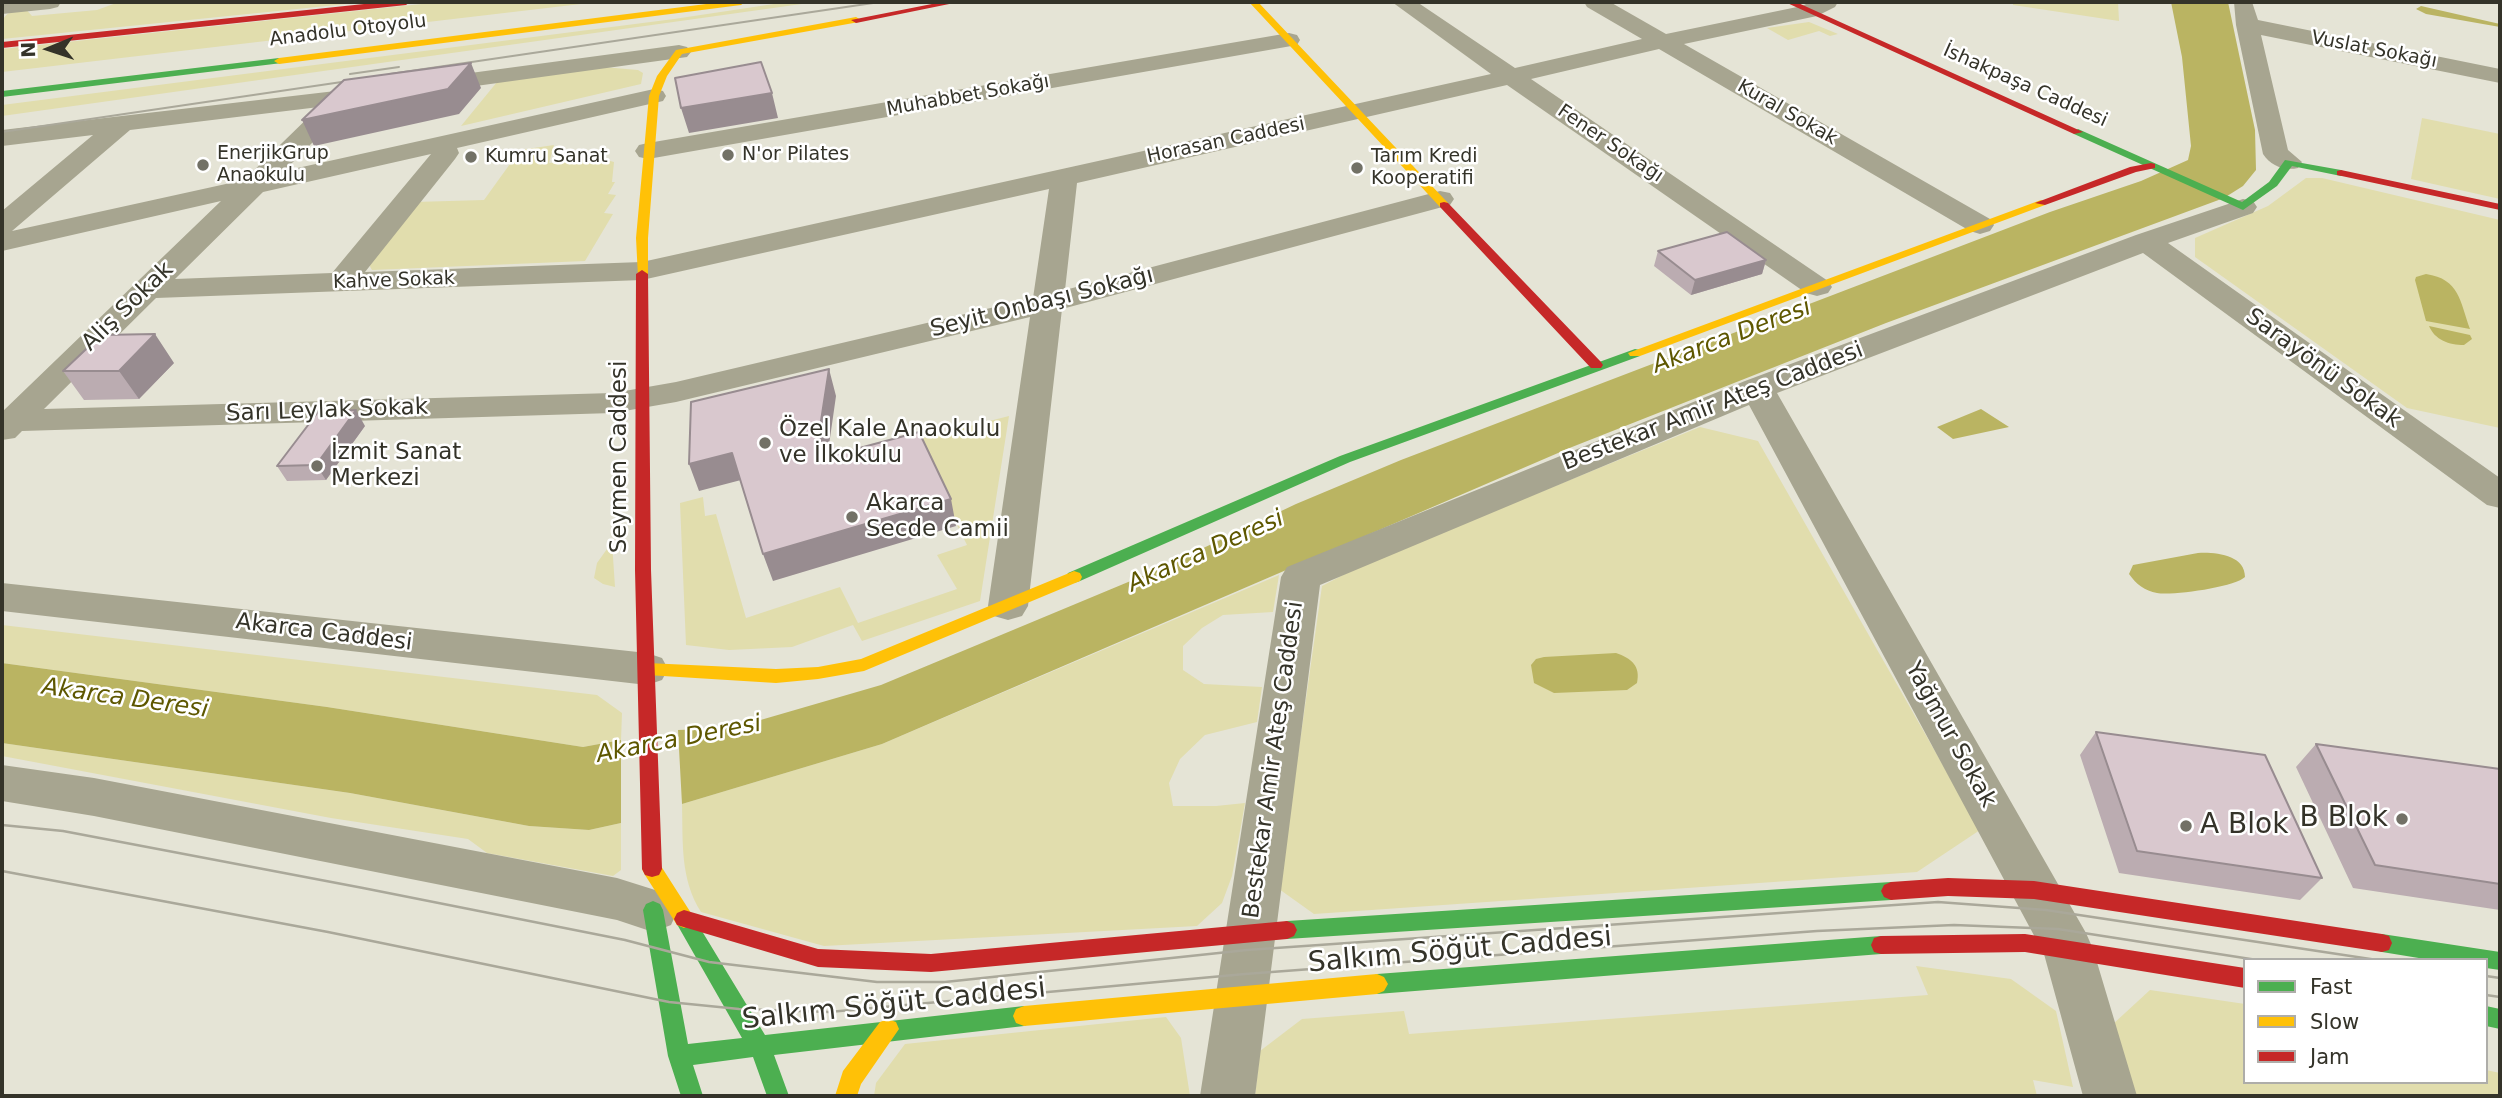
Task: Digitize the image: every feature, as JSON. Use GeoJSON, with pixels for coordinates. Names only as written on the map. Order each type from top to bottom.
{"type":"FeatureCollection","features":[{"type":"Feature","properties":{"kind":"main road"},"geometry":{"type":"LineString","coordinates":[[2,45],[406,2]]}},
{"type":"Feature","properties":{"kind":"main road","name":"Anadolu Otoyolu"},"geometry":{"type":"LineString","coordinates":[[2,81],[657,2]]}},
{"type":"Feature","properties":{"kind":"main road","name":"Anadolu Otoyolu"},"geometry":{"type":"LineString","coordinates":[[2,94],[550,28],[741,2]]}},
{"type":"Feature","properties":{"kind":"main road"},"geometry":{"type":"LineString","coordinates":[[678,52],[955,2]]}},
{"type":"Feature","properties":{"kind":"main road"},"geometry":{"type":"LineString","coordinates":[[1253,2],[1596,365]]}},
{"type":"Feature","properties":{"kind":"main road","name":"İshakpaşa Caddesi"},"geometry":{"type":"LineString","coordinates":[[1809,5],[2233,203]]}},
{"type":"Feature","properties":{"kind":"main road","name":"Seymen Caddesi"},"geometry":{"type":"LineString","coordinates":[[678,52],[662,76],[654,96],[648,151],[642,271],[642,399],[647,688],[663,899],[679,1056],[692,1096]]}},
{"type":"Feature","properties":{"kind":"main road"},"geometry":{"type":"LineString","coordinates":[[2290,162],[2500,207]]}},
{"type":"Feature","properties":{"kind":"main road","name":"Bestekar Amir Ateş Caddesi"},"geometry":{"type":"LineString","coordinates":[[2233,203],[2273,184],[2290,162]]}},
{"type":"Feature","properties":{"kind":"main road"},"geometry":{"type":"LineString","coordinates":[[647,688],[818,673],[864,665],[1008,606],[1345,459],[1596,365],[1715,326],[2134,169],[2157,169]]}},
{"type":"Feature","properties":{"kind":"main road"},"geometry":{"type":"LineString","coordinates":[[663,899],[818,958],[931,963],[1249,932],[1948,887],[2034,890],[2480,958]]}},
{"type":"Feature","properties":{"kind":"main road","name":"Seymen Caddesi"},"geometry":{"type":"LineString","coordinates":[[663,899],[760,1046],[778,1096]]}},
{"type":"Feature","properties":{"kind":"main road","name":"Salkım Söğüt Caddesi"},"geometry":{"type":"LineString","coordinates":[[679,1056],[888,1029],[1241,995],[1832,947],[1963,942],[2025,943],[2243,978]]}},
{"type":"Feature","properties":{"kind":"main road"},"geometry":{"type":"LineString","coordinates":[[846,1096],[851,1079],[888,1029]]}},
{"type":"Feature","properties":{"kind":"street"},"geometry":{"type":"LineString","coordinates":[[2,8],[50,2]]}},
{"type":"Feature","properties":{"kind":"street","name":"Fener Sokağı"},"geometry":{"type":"LineString","coordinates":[[1403,2],[1817,287]]}},
{"type":"Feature","properties":{"kind":"street","name":"Kural Sokak"},"geometry":{"type":"LineString","coordinates":[[1595,2],[1980,225]]}},
{"type":"Feature","properties":{"kind":"street","name":"Horasan Caddesi"},"geometry":{"type":"LineString","coordinates":[[642,271],[1358,112],[1809,5]]}},
{"type":"Feature","properties":{"kind":"street"},"geometry":{"type":"LineString","coordinates":[[2245,13],[2276,155],[2290,162]]}},
{"type":"Feature","properties":{"kind":"street","name":"Vuslat Sokağı"},"geometry":{"type":"LineString","coordinates":[[2245,13],[2500,76]]}},
{"type":"Feature","properties":{"kind":"street","name":"Muhabbet Sokağı"},"geometry":{"type":"LineString","coordinates":[[648,151],[1289,40]]}},
{"type":"Feature","properties":{"kind":"street"},"geometry":{"type":"LineString","coordinates":[[2,138],[344,97],[678,52]]}},
{"type":"Feature","properties":{"kind":"street"},"geometry":{"type":"LineString","coordinates":[[2,242],[654,96]]}},
{"type":"Feature","properties":{"kind":"street","name":"Aliş Sokak"},"geometry":{"type":"LineString","coordinates":[[7,426],[344,97]]}},
{"type":"Feature","properties":{"kind":"street"},"geometry":{"type":"LineString","coordinates":[[2,225],[124,122]]}},
{"type":"Feature","properties":{"kind":"street"},"geometry":{"type":"LineString","coordinates":[[340,283],[446,153],[442,143]]}},
{"type":"Feature","properties":{"kind":"street"},"geometry":{"type":"LineString","coordinates":[[1008,606],[1064,177]]}},
{"type":"Feature","properties":{"kind":"street","name":"Seyit Onbaşı Sokağı"},"geometry":{"type":"LineString","coordinates":[[642,399],[1047,304],[1440,199]]}},
{"type":"Feature","properties":{"kind":"street","name":"Bestekar Amir Ateş Caddesi"},"geometry":{"type":"LineString","coordinates":[[1249,932],[1301,577],[1558,468],[1757,388],[2146,241],[2233,203]]}},
{"type":"Feature","properties":{"kind":"street","name":"Sarayönü Sokak"},"geometry":{"type":"LineString","coordinates":[[2146,241],[2500,496]]}},
{"type":"Feature","properties":{"kind":"street","name":"Kahve Sokak"},"geometry":{"type":"LineString","coordinates":[[146,289],[642,271]]}},
{"type":"Feature","properties":{"kind":"street","name":"Yağmur Sokak"},"geometry":{"type":"LineString","coordinates":[[1757,388],[2068,949],[2110,1096]]}},
{"type":"Feature","properties":{"kind":"street","name":"Sarı Leylak Sokak"},"geometry":{"type":"LineString","coordinates":[[7,426],[613,403],[642,399]]}},
{"type":"Feature","properties":{"kind":"street","name":"Akarca Caddesi"},"geometry":{"type":"LineString","coordinates":[[2,597],[647,688]]}},
{"type":"Feature","properties":{"kind":"street"},"geometry":{"type":"LineString","coordinates":[[2,783],[229,822],[611,897],[663,899]]}},
{"type":"Feature","properties":{"kind":"street"},"geometry":{"type":"LineString","coordinates":[[1227,1096],[1249,932]]}},
{"type":"Feature","properties":{"kind":"shaded area"},"geometry":{"type":"Polygon","coordinates":[[[119,2],[366,2],[2,39],[4,17],[24,7],[32,16],[97,10],[119,2]]]}},
{"type":"Feature","properties":{"kind":"shaded area"},"geometry":{"type":"Polygon","coordinates":[[[440,2],[598,2],[2,72],[2,49],[440,2]]]}},
{"type":"Feature","properties":{"kind":"shaded area"},"geometry":{"type":"Polygon","coordinates":[[[787,2],[816,2],[2,116],[2,105],[674,19],[787,2]]]}},
{"type":"Feature","properties":{"kind":"shaded area"},"geometry":{"type":"Polygon","coordinates":[[[2013,2],[2118,2],[2119,21],[2013,5],[2013,2]]]}},
{"type":"Feature","properties":{"kind":"shaded area"},"geometry":{"type":"Polygon","coordinates":[[[1809,22],[1838,34],[1830,36],[1819,31],[1788,40],[1767,28],[1809,22]]]}},
{"type":"Feature","properties":{"kind":"shaded area"},"geometry":{"type":"Polygon","coordinates":[[[603,67],[638,70],[643,73],[641,84],[461,126],[497,82],[603,67]]]}},
{"type":"Feature","properties":{"kind":"shaded area"},"geometry":{"type":"Polygon","coordinates":[[[2422,118],[2500,134],[2500,199],[2411,179],[2422,118]]]}},
{"type":"Feature","properties":{"kind":"shaded area"},"geometry":{"type":"Polygon","coordinates":[[[554,145],[549,163],[599,158],[614,162],[612,182],[615,182],[608,194],[616,195],[604,213],[613,214],[585,261],[372,270],[368,263],[414,202],[484,200],[520,150],[554,145]]]}},
{"type":"Feature","properties":{"kind":"shaded area"},"geometry":{"type":"Polygon","coordinates":[[[2306,178],[2322,178],[2500,220],[2500,428],[2407,408],[2195,257],[2195,238],[2268,206],[2306,178]]]}},
{"type":"Feature","properties":{"kind":"shaded area"},"geometry":{"type":"Polygon","coordinates":[[[1009,416],[980,601],[862,641],[853,625],[792,647],[729,650],[686,645],[680,503],[703,497],[705,516],[716,514],[746,618],[840,587],[858,623],[957,589],[937,555],[967,545],[924,459],[809,467],[1009,416]]]}},
{"type":"Feature","properties":{"kind":"shaded area"},"geometry":{"type":"Polygon","coordinates":[[[1700,427],[1758,441],[1980,830],[1917,872],[1314,914],[1279,889],[1322,586],[1368,562],[1700,427]]]}},
{"type":"Feature","properties":{"kind":"shaded area"},"geometry":{"type":"Polygon","coordinates":[[[612,542],[615,587],[594,578],[597,563],[612,542]]]}},
{"type":"Feature","properties":{"kind":"shaded area"},"geometry":{"type":"Polygon","coordinates":[[[1279,575],[1273,612],[1223,615],[1202,628],[1183,646],[1183,670],[1204,684],[1262,687],[1257,722],[1205,735],[1180,759],[1169,783],[1173,806],[1245,803],[1232,876],[1222,903],[1197,926],[824,946],[701,912],[689,887],[686,873],[682,804],[882,744],[1279,575]]]}},
{"type":"Feature","properties":{"kind":"shaded area"},"geometry":{"type":"Polygon","coordinates":[[[2,625],[597,695],[622,713],[621,740],[583,747],[327,707],[2,663],[2,625]]]}},
{"type":"Feature","properties":{"kind":"shaded area"},"geometry":{"type":"Polygon","coordinates":[[[2,743],[350,793],[529,826],[589,830],[621,823],[621,870],[613,876],[487,853],[468,839],[331,818],[2,756],[2,743]]]}},
{"type":"Feature","properties":{"kind":"shaded area"},"geometry":{"type":"Polygon","coordinates":[[[1916,966],[2011,979],[2056,1011],[2073,1087],[2033,1080],[2037,1096],[1255,1096],[1260,1051],[1302,1019],[1404,1011],[1409,1034],[1928,995],[1916,966]]]}},
{"type":"Feature","properties":{"kind":"shaded area"},"geometry":{"type":"Polygon","coordinates":[[[2150,990],[2243,1004],[2243,1084],[2488,1084],[2488,1070],[2500,1073],[2500,1096],[2133,1096],[2112,1025],[2150,990]]]}},
{"type":"Feature","properties":{"kind":"shaded area"},"geometry":{"type":"Polygon","coordinates":[[[1166,1017],[1181,1038],[1190,1096],[874,1096],[876,1083],[905,1044],[1166,1017]]]}},
{"type":"Feature","properties":{"kind":"water","name":"Akarca Deresi"},"geometry":{"type":"Polygon","coordinates":[[[2171,2],[2228,2],[2255,130],[2256,170],[2243,186],[2224,198],[1886,323],[1572,447],[882,744],[682,804],[678,730],[733,728],[881,685],[1157,570],[1296,504],[1401,460],[2050,212],[2141,181],[2188,160],[2191,146],[2182,57],[2171,2]]]}},
{"type":"Feature","properties":{"kind":"water"},"geometry":{"type":"Polygon","coordinates":[[[2421,6],[2500,24],[2500,27],[2426,14],[2416,9],[2421,6]]]}},
{"type":"Feature","properties":{"kind":"water"},"geometry":{"type":"Polygon","coordinates":[[[2426,274],[2452,286],[2461,301],[2470,329],[2426,321],[2415,280],[2416,277],[2426,274]]]}},
{"type":"Feature","properties":{"kind":"water"},"geometry":{"type":"Polygon","coordinates":[[[2429,326],[2470,335],[2472,339],[2464,345],[2448,343],[2435,335],[2429,326]]]}},
{"type":"Feature","properties":{"kind":"water"},"geometry":{"type":"Polygon","coordinates":[[[1981,409],[2009,427],[1953,439],[1937,427],[1981,409]]]}},
{"type":"Feature","properties":{"kind":"water"},"geometry":{"type":"Polygon","coordinates":[[[2198,553],[2221,554],[2235,559],[2244,570],[2245,577],[2217,587],[2165,594],[2145,589],[2129,574],[2133,565],[2198,553]]]}},
{"type":"Feature","properties":{"kind":"water"},"geometry":{"type":"Polygon","coordinates":[[[1616,653],[1630,660],[1638,672],[1637,683],[1627,690],[1554,693],[1534,683],[1531,665],[1536,659],[1616,653]]]}},
{"type":"Feature","properties":{"kind":"water","name":"Akarca Deresi"},"geometry":{"type":"Polygon","coordinates":[[[2,663],[327,707],[583,747],[621,740],[621,823],[589,830],[529,826],[350,793],[2,743],[2,663]]]}},
{"type":"Feature","properties":{"kind":"building"},"geometry":{"type":"Polygon","coordinates":[[[761,62],[772,93],[681,108],[675,78],[761,62]]]}},
{"type":"Feature","properties":{"kind":"building"},"geometry":{"type":"Polygon","coordinates":[[[471,63],[448,89],[302,120],[344,80],[471,63]]]}},
{"type":"Feature","properties":{"kind":"building"},"geometry":{"type":"Polygon","coordinates":[[[1727,232],[1766,260],[1695,280],[1658,251],[1727,232]]]}},
{"type":"Feature","properties":{"kind":"building"},"geometry":{"type":"Polygon","coordinates":[[[155,334],[119,371],[63,371],[101,335],[155,334]]]}},
{"type":"Feature","properties":{"kind":"building"},"geometry":{"type":"Polygon","coordinates":[[[829,369],[815,460],[919,432],[951,499],[763,554],[732,453],[689,464],[691,402],[829,369]]]}},
{"type":"Feature","properties":{"kind":"building"},"geometry":{"type":"Polygon","coordinates":[[[356,410],[316,465],[277,466],[318,412],[356,410]]]}},
{"type":"Feature","properties":{"kind":"building","name":"A Blok"},"geometry":{"type":"Polygon","coordinates":[[[2096,732],[2265,755],[2322,878],[2137,851],[2096,732]]]}},
{"type":"Feature","properties":{"kind":"building","name":"B Blok"},"geometry":{"type":"Polygon","coordinates":[[[2316,744],[2500,769],[2500,884],[2375,865],[2316,744]]]}},
{"type":"Feature","properties":{"kind":"tram line"},"geometry":{"type":"LineString","coordinates":[[390,74],[880,2]]}},
{"type":"Feature","properties":{"kind":"tram line"},"geometry":{"type":"LineString","coordinates":[[350,74],[399,67]]}},
{"type":"Feature","properties":{"kind":"tram line"},"geometry":{"type":"LineString","coordinates":[[2,132],[362,79]]}},
{"type":"Feature","properties":{"kind":"tram line"},"geometry":{"type":"LineString","coordinates":[[2,825],[63,831],[363,888],[625,940],[709,962],[877,982],[945,982],[1247,950],[1938,902],[2046,910],[2364,958]]}},
{"type":"Feature","properties":{"kind":"tram line"},"geometry":{"type":"LineString","coordinates":[[2,871],[328,932],[669,1002],[739,1009],[829,1012],[1245,974],[1817,931],[1954,925],[2058,929],[2244,958]]}},
{"type":"Feature","properties":{"kind":"tram line"},"geometry":{"type":"LineString","coordinates":[[2488,976],[2500,978]]}},
{"type":"Feature","properties":{"kind":"tram line"},"geometry":{"type":"LineString","coordinates":[[2488,995],[2500,997]]}},
{"type":"Feature","properties":{"kind":"traffic: fast"},"geometry":{"type":"LineString","coordinates":[[2,94],[279,61]]}},
{"type":"Feature","properties":{"kind":"traffic: fast"},"geometry":{"type":"LineString","coordinates":[[2078,132],[2243,207],[2273,184],[2289,162],[2341,173]]}},
{"type":"Feature","properties":{"kind":"traffic: fast"},"geometry":{"type":"LineString","coordinates":[[1074,577],[1345,459],[1635,353]]}},
{"type":"Feature","properties":{"kind":"traffic: fast"},"geometry":{"type":"LineString","coordinates":[[1287,930],[1891,891]]}},
{"type":"Feature","properties":{"kind":"traffic: fast"},"geometry":{"type":"LineString","coordinates":[[653,910],[679,1056],[692,1096]]}},
{"type":"Feature","properties":{"kind":"traffic: fast"},"geometry":{"type":"LineString","coordinates":[[684,919],[760,1047],[778,1096]]}},
{"type":"Feature","properties":{"kind":"traffic: fast"},"geometry":{"type":"LineString","coordinates":[[2382,943],[2480,958]]}},
{"type":"Feature","properties":{"kind":"traffic: fast"},"geometry":{"type":"LineString","coordinates":[[1377,984],[1881,945]]}},
{"type":"Feature","properties":{"kind":"traffic: fast"},"geometry":{"type":"LineString","coordinates":[[2488,959],[2500,961]]}},
{"type":"Feature","properties":{"kind":"traffic: fast"},"geometry":{"type":"LineString","coordinates":[[679,1056],[902,1028],[1024,1016]]}},
{"type":"Feature","properties":{"kind":"traffic: fast"},"geometry":{"type":"LineString","coordinates":[[2488,1016],[2500,1019]]}},
{"type":"Feature","properties":{"kind":"traffic: slow"},"geometry":{"type":"LineString","coordinates":[[279,61],[741,2]]}},
{"type":"Feature","properties":{"kind":"traffic: slow"},"geometry":{"type":"LineString","coordinates":[[1253,2],[1444,205]]}},
{"type":"Feature","properties":{"kind":"traffic: slow"},"geometry":{"type":"LineString","coordinates":[[642,274],[642,238],[654,96],[662,76],[679,52],[856,20]]}},
{"type":"Feature","properties":{"kind":"traffic: slow"},"geometry":{"type":"LineString","coordinates":[[1635,353],[2041,203]]}},
{"type":"Feature","properties":{"kind":"traffic: slow"},"geometry":{"type":"LineString","coordinates":[[647,669],[776,676],[818,673],[864,665],[1074,577]]}},
{"type":"Feature","properties":{"kind":"traffic: slow"},"geometry":{"type":"LineString","coordinates":[[652,869],[684,919]]}},
{"type":"Feature","properties":{"kind":"traffic: slow"},"geometry":{"type":"LineString","coordinates":[[1024,1016],[1377,984]]}},
{"type":"Feature","properties":{"kind":"traffic: slow"},"geometry":{"type":"LineString","coordinates":[[846,1096],[851,1079],[888,1029]]}},
{"type":"Feature","properties":{"kind":"traffic: jam"},"geometry":{"type":"LineString","coordinates":[[2,45],[406,2]]}},
{"type":"Feature","properties":{"kind":"traffic: jam"},"geometry":{"type":"LineString","coordinates":[[856,20],[955,2]]}},
{"type":"Feature","properties":{"kind":"traffic: jam"},"geometry":{"type":"LineString","coordinates":[[1789,2],[2078,132]]}},
{"type":"Feature","properties":{"kind":"traffic: jam"},"geometry":{"type":"LineString","coordinates":[[2041,203],[2134,169],[2151,166]]}},
{"type":"Feature","properties":{"kind":"traffic: jam"},"geometry":{"type":"LineString","coordinates":[[2341,173],[2500,207]]}},
{"type":"Feature","properties":{"kind":"traffic: jam"},"geometry":{"type":"LineString","coordinates":[[1444,205],[1596,365]]}},
{"type":"Feature","properties":{"kind":"traffic: jam"},"geometry":{"type":"LineString","coordinates":[[642,274],[643,570],[652,869]]}},
{"type":"Feature","properties":{"kind":"traffic: jam"},"geometry":{"type":"LineString","coordinates":[[1891,891],[1948,887],[2034,890],[2382,943]]}},
{"type":"Feature","properties":{"kind":"traffic: jam"},"geometry":{"type":"LineString","coordinates":[[684,919],[818,958],[931,963],[1287,930]]}},
{"type":"Feature","properties":{"kind":"traffic: jam"},"geometry":{"type":"LineString","coordinates":[[1881,945],[2025,943],[2243,978]]}},
{"type":"Feature","properties":{"kind":"place","name":"N'or Pilates"},"geometry":{"type":"Point","coordinates":[728,155]}},
{"type":"Feature","properties":{"kind":"place","name":"Kumru Sanat"},"geometry":{"type":"Point","coordinates":[471,157]}},
{"type":"Feature","properties":{"kind":"place","name":"EnerjikGrup Anaokulu"},"geometry":{"type":"Point","coordinates":[203,165]}},
{"type":"Feature","properties":{"kind":"place","name":"Tarım Kredi Kooperatifi"},"geometry":{"type":"Point","coordinates":[1357,168]}},
{"type":"Feature","properties":{"kind":"place","name":"Özel Kale Anaokulu ve İlkokulu"},"geometry":{"type":"Point","coordinates":[765,443]}},
{"type":"Feature","properties":{"kind":"place","name":"İzmit Sanat Merkezi"},"geometry":{"type":"Point","coordinates":[317,466]}},
{"type":"Feature","properties":{"kind":"place","name":"Akarca Secde Camii"},"geometry":{"type":"Point","coordinates":[852,517]}},
{"type":"Feature","properties":{"kind":"place","name":"B Blok"},"geometry":{"type":"Point","coordinates":[2402,819]}},
{"type":"Feature","properties":{"kind":"place","name":"A Blok"},"geometry":{"type":"Point","coordinates":[2186,826]}}]}
